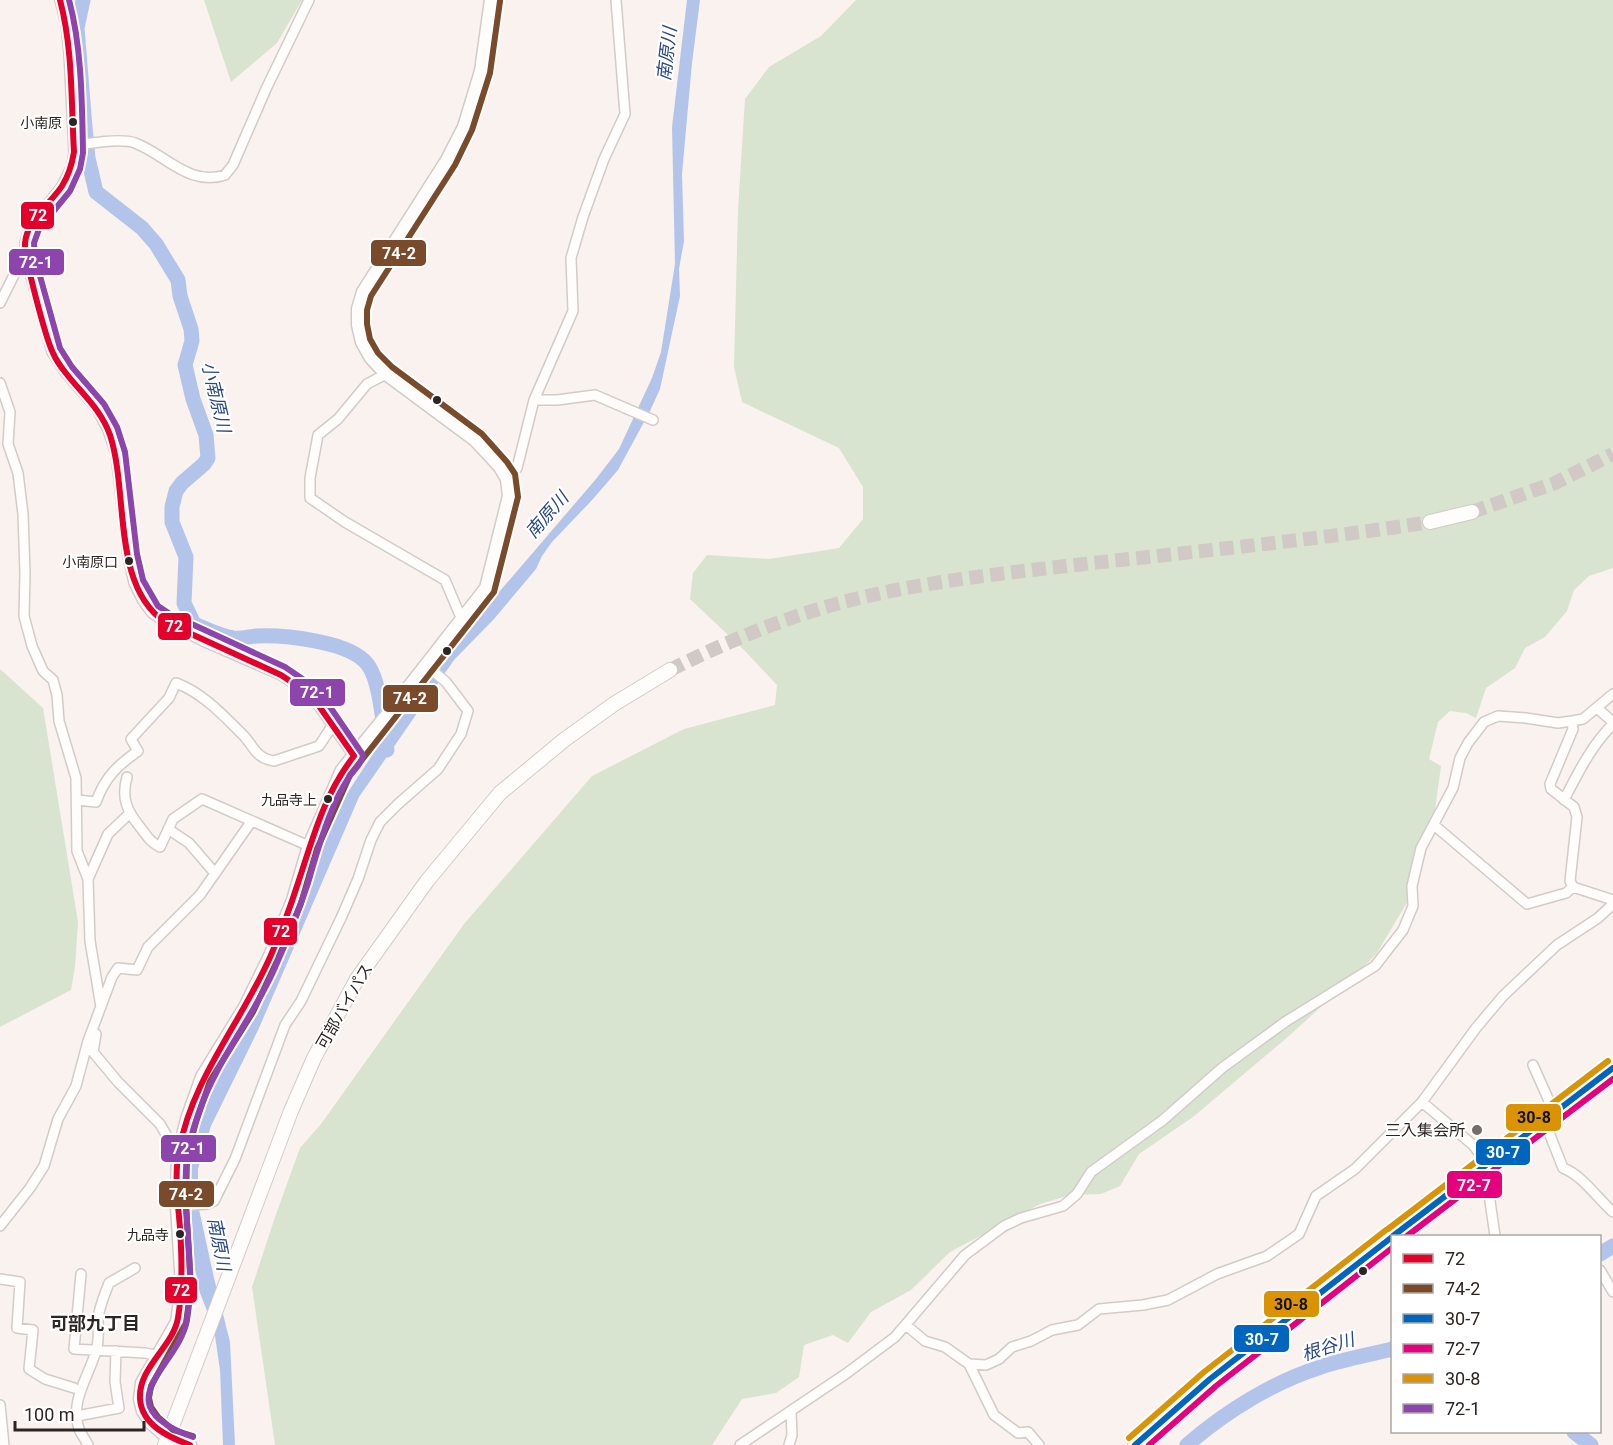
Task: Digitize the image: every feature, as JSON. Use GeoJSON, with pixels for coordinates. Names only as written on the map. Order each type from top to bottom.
{"type":"FeatureCollection","features":[{"type":"Feature","properties":{"kind":"highway"},"geometry":{"type":"LineString","coordinates":[[1430,522],[1472,512]]}},
{"type":"Feature","properties":{"kind":"highway","name":"可部バイパス"},"geometry":{"type":"LineString","coordinates":[[167,1441],[291,1111],[314,1058],[357,979],[427,881],[500,794],[564,740],[614,704],[670,670]]}},
{"type":"Feature","properties":{"kind":"highway"},"geometry":{"type":"LineString","coordinates":[[1396,1235],[1613,1068]]}},
{"type":"Feature","properties":{"kind":"highway"},"geometry":{"type":"LineString","coordinates":[[1135,1445],[1210,1379],[1391,1239]]}},
{"type":"Feature","properties":{"kind":"main road"},"geometry":{"type":"LineString","coordinates":[[190,1445],[167,1441],[143,1411],[140,1399],[142,1383],[177,1322],[182,1287],[178,1155],[187,1119],[202,1077],[245,1007],[270,956],[293,900],[309,846],[342,770],[428,667],[486,588],[509,496],[507,479],[500,467],[474,440],[387,374],[371,358],[362,342],[358,325],[358,309],[363,292],[447,160],[464,127],[480,71],[491,0]]}},
{"type":"Feature","properties":{"kind":"street"},"geometry":{"type":"LineString","coordinates":[[60,0],[66,23],[77,146],[72,166],[62,186],[31,225],[25,243],[26,259],[52,352],[65,372],[97,409],[111,438],[116,454],[128,556],[134,583],[152,613],[165,622],[288,679],[302,689],[319,706],[354,756]]}},
{"type":"Feature","properties":{"kind":"street"},"geometry":{"type":"LineString","coordinates":[[77,146],[133,142],[190,174],[210,178],[226,174],[233,165],[266,89],[309,0]]}},
{"type":"Feature","properties":{"kind":"street"},"geometry":{"type":"LineString","coordinates":[[507,479],[517,468],[534,400],[573,311],[571,258],[604,159],[625,114],[616,0]]}},
{"type":"Feature","properties":{"kind":"street"},"geometry":{"type":"LineString","coordinates":[[0,303],[18,267],[26,259]]}},
{"type":"Feature","properties":{"kind":"street"},"geometry":{"type":"LineString","coordinates":[[387,374],[367,384],[338,419],[318,435],[310,478],[310,498],[345,522],[445,580],[462,620]]}},
{"type":"Feature","properties":{"kind":"street"},"geometry":{"type":"LineString","coordinates":[[0,383],[10,412],[4,445],[18,473],[23,514],[24,616],[32,646],[43,671],[53,680],[59,721],[76,778],[77,851],[88,879],[90,941],[101,1007]]}},
{"type":"Feature","properties":{"kind":"street"},"geometry":{"type":"LineString","coordinates":[[534,400],[595,395],[654,420]]}},
{"type":"Feature","properties":{"kind":"street"},"geometry":{"type":"LineString","coordinates":[[180,1205],[207,1204],[214,1201],[235,1160],[285,1025],[301,1001],[341,918],[380,822],[438,769],[460,734],[468,711],[446,682],[428,667]]}},
{"type":"Feature","properties":{"kind":"street"},"geometry":{"type":"LineString","coordinates":[[77,800],[96,802],[103,784],[123,762],[138,751],[131,740],[169,698],[176,683],[192,688],[202,696],[245,737],[251,748],[269,760],[319,746],[332,726]]}},
{"type":"Feature","properties":{"kind":"street"},"geometry":{"type":"LineString","coordinates":[[740,1445],[868,1358],[906,1325],[965,1255],[1004,1226],[1022,1218],[1064,1206],[1077,1194],[1091,1172],[1163,1120],[1222,1068],[1286,1022],[1375,966],[1403,930],[1413,906],[1412,886],[1420,848],[1453,788],[1460,758],[1484,722],[1498,716],[1558,723],[1572,721],[1583,718],[1598,709],[1613,694]]}},
{"type":"Feature","properties":{"kind":"street"},"geometry":{"type":"LineString","coordinates":[[1564,800],[1599,737],[1613,723],[1598,709]]}},
{"type":"Feature","properties":{"kind":"street"},"geometry":{"type":"LineString","coordinates":[[969,1364],[986,1365],[999,1359],[1012,1347],[1031,1341],[1052,1330],[1078,1325],[1099,1309],[1168,1300],[1217,1274],[1267,1256],[1299,1234],[1316,1196],[1355,1169],[1422,1102],[1476,1028],[1503,996],[1557,945],[1598,918],[1613,902],[1573,887],[1570,881],[1577,817],[1574,807],[1551,789],[1550,784],[1573,729],[1572,721]]}},
{"type":"Feature","properties":{"kind":"street"},"geometry":{"type":"LineString","coordinates":[[127,777],[124,788],[129,814],[142,829],[148,841],[160,847],[173,819],[202,799],[309,846]]}},
{"type":"Feature","properties":{"kind":"street"},"geometry":{"type":"LineString","coordinates":[[88,879],[108,834],[129,814]]}},
{"type":"Feature","properties":{"kind":"street"},"geometry":{"type":"LineString","coordinates":[[0,1226],[44,1166],[58,1119],[76,1086],[112,977],[118,968],[137,969],[148,947],[200,895],[251,822]]}},
{"type":"Feature","properties":{"kind":"street"},"geometry":{"type":"LineString","coordinates":[[1434,825],[1527,904],[1566,893],[1573,887]]}},
{"type":"Feature","properties":{"kind":"street"},"geometry":{"type":"LineString","coordinates":[[168,829],[189,843],[214,872]]}},
{"type":"Feature","properties":{"kind":"street"},"geometry":{"type":"LineString","coordinates":[[95,1023],[97,1027],[93,1052],[118,1082],[160,1124],[178,1155]]}},
{"type":"Feature","properties":{"kind":"street"},"geometry":{"type":"LineString","coordinates":[[1533,1065],[1563,1168],[1579,1176],[1613,1212]]}},
{"type":"Feature","properties":{"kind":"street"},"geometry":{"type":"LineString","coordinates":[[1422,1102],[1473,1144],[1484,1159],[1495,1235]]}},
{"type":"Feature","properties":{"kind":"street"},"geometry":{"type":"LineString","coordinates":[[88,1445],[80,1431],[77,1398],[96,1350],[99,1334],[98,1318],[109,1283],[135,1268]]}},
{"type":"Feature","properties":{"kind":"street"},"geometry":{"type":"LineString","coordinates":[[1602,1273],[1613,1292]]}},
{"type":"Feature","properties":{"kind":"street"},"geometry":{"type":"LineString","coordinates":[[81,1274],[74,1349],[145,1353],[159,1356]]}},
{"type":"Feature","properties":{"kind":"street"},"geometry":{"type":"LineString","coordinates":[[0,1279],[20,1282],[17,1328],[33,1330],[29,1369],[45,1379],[74,1388]]}},
{"type":"Feature","properties":{"kind":"street"},"geometry":{"type":"LineString","coordinates":[[906,1325],[925,1341],[945,1347],[969,1364],[994,1415],[1018,1433],[1028,1432],[1039,1445]]}},
{"type":"Feature","properties":{"kind":"street"},"geometry":{"type":"LineString","coordinates":[[77,1416],[119,1408],[115,1391],[116,1351]]}},
{"type":"Feature","properties":{"kind":"street"},"geometry":{"type":"LineString","coordinates":[[0,1405],[4,1445]]}},
{"type":"Feature","properties":{"kind":"street"},"geometry":{"type":"LineString","coordinates":[[789,1445],[792,1435],[791,1412]]}},
{"type":"Feature","properties":{"kind":"green space"},"geometry":{"type":"Polygon","coordinates":[[[204,0],[302,0],[277,43],[231,82],[204,0]]]}},
{"type":"Feature","properties":{"kind":"green space"},"geometry":{"type":"Polygon","coordinates":[[[856,0],[1613,0],[1613,568],[1589,576],[1574,590],[1567,611],[1545,637],[1525,648],[1515,668],[1486,688],[1476,718],[1466,713],[1450,711],[1438,722],[1429,759],[1441,766],[1432,832],[1412,894],[1377,953],[1290,1035],[1193,1117],[1139,1154],[1120,1186],[1101,1194],[1070,1195],[1040,1204],[950,1252],[911,1290],[871,1312],[848,1343],[833,1335],[804,1345],[799,1377],[776,1393],[742,1399],[712,1445],[275,1445],[252,1287],[300,1148],[321,1124],[464,924],[592,776],[684,729],[775,705],[777,685],[690,599],[693,573],[707,555],[769,559],[839,548],[863,519],[863,487],[839,448],[742,402],[734,367],[738,210],[745,99],[769,67],[821,36],[856,0]]]}},
{"type":"Feature","properties":{"kind":"green space"},"geometry":{"type":"Polygon","coordinates":[[[0,669],[43,708],[78,922],[71,990],[0,1027],[0,669]]]}},
{"type":"Feature","properties":{"kind":"water"},"geometry":{"type":"Polygon","coordinates":[[[687,0],[700,0],[682,174],[684,241],[679,269],[680,296],[660,389],[618,470],[552,542],[536,569],[494,619],[454,660],[359,797],[259,1028],[211,1126],[198,1169],[198,1205],[230,1342],[235,1445],[223,1445],[220,1370],[214,1329],[200,1293],[187,1230],[183,1178],[194,1129],[278,946],[312,858],[348,792],[393,723],[440,661],[619,449],[652,378],[661,352],[675,264],[672,127],[687,0]]]}},
{"type":"Feature","properties":{"kind":"waterway","name":"小南原川"},"geometry":{"type":"LineString","coordinates":[[83,0],[77,28],[88,158],[96,192],[142,228],[156,244],[178,280],[180,296],[191,329],[192,341],[185,365],[193,399],[206,435],[208,458],[176,491],[172,507],[172,522],[186,557],[184,603],[194,624],[223,636],[299,638],[332,645],[359,657],[368,665],[376,683],[387,750]]}},
{"type":"Feature","properties":{"kind":"waterway","name":"根谷川"},"geometry":{"type":"LineString","coordinates":[[1601,1253],[1613,1246]]}},
{"type":"Feature","properties":{"kind":"waterway","name":"根谷川"},"geometry":{"type":"LineString","coordinates":[[1187,1445],[1233,1410],[1285,1381],[1330,1364],[1391,1349]]}},
{"type":"Feature","properties":{"kind":"waterway"},"geometry":{"type":"LineString","coordinates":[[1575,1433],[1591,1445]]}},
{"type":"Feature","properties":{"kind":"tunnel"},"geometry":{"type":"LineString","coordinates":[[1472,512],[1555,483],[1613,454]]}},
{"type":"Feature","properties":{"kind":"tunnel"},"geometry":{"type":"LineString","coordinates":[[670,670],[736,639],[781,622],[828,606],[880,593],[996,574],[1300,540],[1430,522]]}},
{"type":"Feature","properties":{"kind":"transit line","name":"72"},"geometry":{"type":"LineString","coordinates":[[60,0],[69,56],[74,152],[64,182],[30,227],[25,243],[26,251],[36,298],[53,353],[63,370],[96,409],[110,435],[116,458],[124,536],[136,585],[148,606],[165,622],[281,675],[302,689],[319,706],[354,756]]}},
{"type":"Feature","properties":{"kind":"transit line","name":"72-1"},"geometry":{"type":"LineString","coordinates":[[69,0],[79,57],[83,153],[80,169],[70,191],[39,229],[34,243],[35,258],[60,348],[72,367],[104,404],[117,427],[125,452],[137,554],[143,580],[158,606],[170,614],[285,667],[307,682],[326,701],[363,755],[346,781],[334,806],[300,905],[273,972],[206,1094],[190,1140],[186,1177],[190,1279],[187,1320],[181,1337],[152,1384],[149,1398],[152,1411],[166,1424],[193,1437]]}},
{"type":"Feature","properties":{"kind":"transit line","name":"74-2"},"geometry":{"type":"LineString","coordinates":[[193,1436],[173,1430],[158,1417],[151,1407],[149,1398],[151,1386],[186,1323],[191,1287],[186,1206],[187,1156],[210,1081],[253,1012],[278,959],[301,903],[317,849],[350,775],[494,592],[518,497],[515,474],[507,462],[482,434],[392,367],[378,353],[370,339],[367,324],[367,310],[371,296],[455,165],[472,130],[490,73],[500,1]]}},
{"type":"Feature","properties":{"kind":"transit line","name":"72"},"geometry":{"type":"LineString","coordinates":[[190,1445],[165,1434],[151,1423],[142,1408],[140,1399],[144,1377],[170,1338],[178,1318],[182,1273],[177,1180],[179,1151],[185,1124],[206,1075],[271,955],[289,911],[320,817],[335,786],[354,756]]}},
{"type":"Feature","properties":{"kind":"transit line","name":"30-8"},"geometry":{"type":"LineString","coordinates":[[1388,1229],[1608,1061]]}},
{"type":"Feature","properties":{"kind":"transit line","name":"30-7"},"geometry":{"type":"LineString","coordinates":[[1394,1235],[1613,1068]]}},
{"type":"Feature","properties":{"kind":"transit line","name":"72-7"},"geometry":{"type":"LineString","coordinates":[[1408,1235],[1613,1079]]}},
{"type":"Feature","properties":{"kind":"transit line","name":"30-8"},"geometry":{"type":"LineString","coordinates":[[1129,1438],[1204,1372],[1386,1230]]}},
{"type":"Feature","properties":{"kind":"transit line","name":"30-7"},"geometry":{"type":"LineString","coordinates":[[1135,1445],[1210,1379],[1391,1238]]}},
{"type":"Feature","properties":{"kind":"transit line","name":"72-7"},"geometry":{"type":"LineString","coordinates":[[1149,1445],[1216,1386],[1391,1249]]}},
{"type":"Feature","properties":{"kind":"place","name":"小南原"},"geometry":{"type":"Point","coordinates":[73,122]}},
{"type":"Feature","properties":{"kind":"place","name":"小南原口"},"geometry":{"type":"Point","coordinates":[129,561]}},
{"type":"Feature","properties":{"kind":"place","name":"九品寺上"},"geometry":{"type":"Point","coordinates":[328,799]}},
{"type":"Feature","properties":{"kind":"place","name":"三入集会所"},"geometry":{"type":"Point","coordinates":[1477,1130]}},
{"type":"Feature","properties":{"kind":"place","name":"九品寺"},"geometry":{"type":"Point","coordinates":[180,1234]}},
{"type":"Feature","properties":{"kind":"district","name":"可部九丁目"},"geometry":{"type":"Point","coordinates":[95,1324]}},
{"type":"Feature","properties":{"kind":"water label","name":"南原川"},"geometry":{"type":"Point","coordinates":[667,54]}},
{"type":"Feature","properties":{"kind":"water label","name":"南原川"},"geometry":{"type":"Point","coordinates":[547,515]}},
{"type":"Feature","properties":{"kind":"water label","name":"南原川"},"geometry":{"type":"Point","coordinates":[219,1244]}}]}
